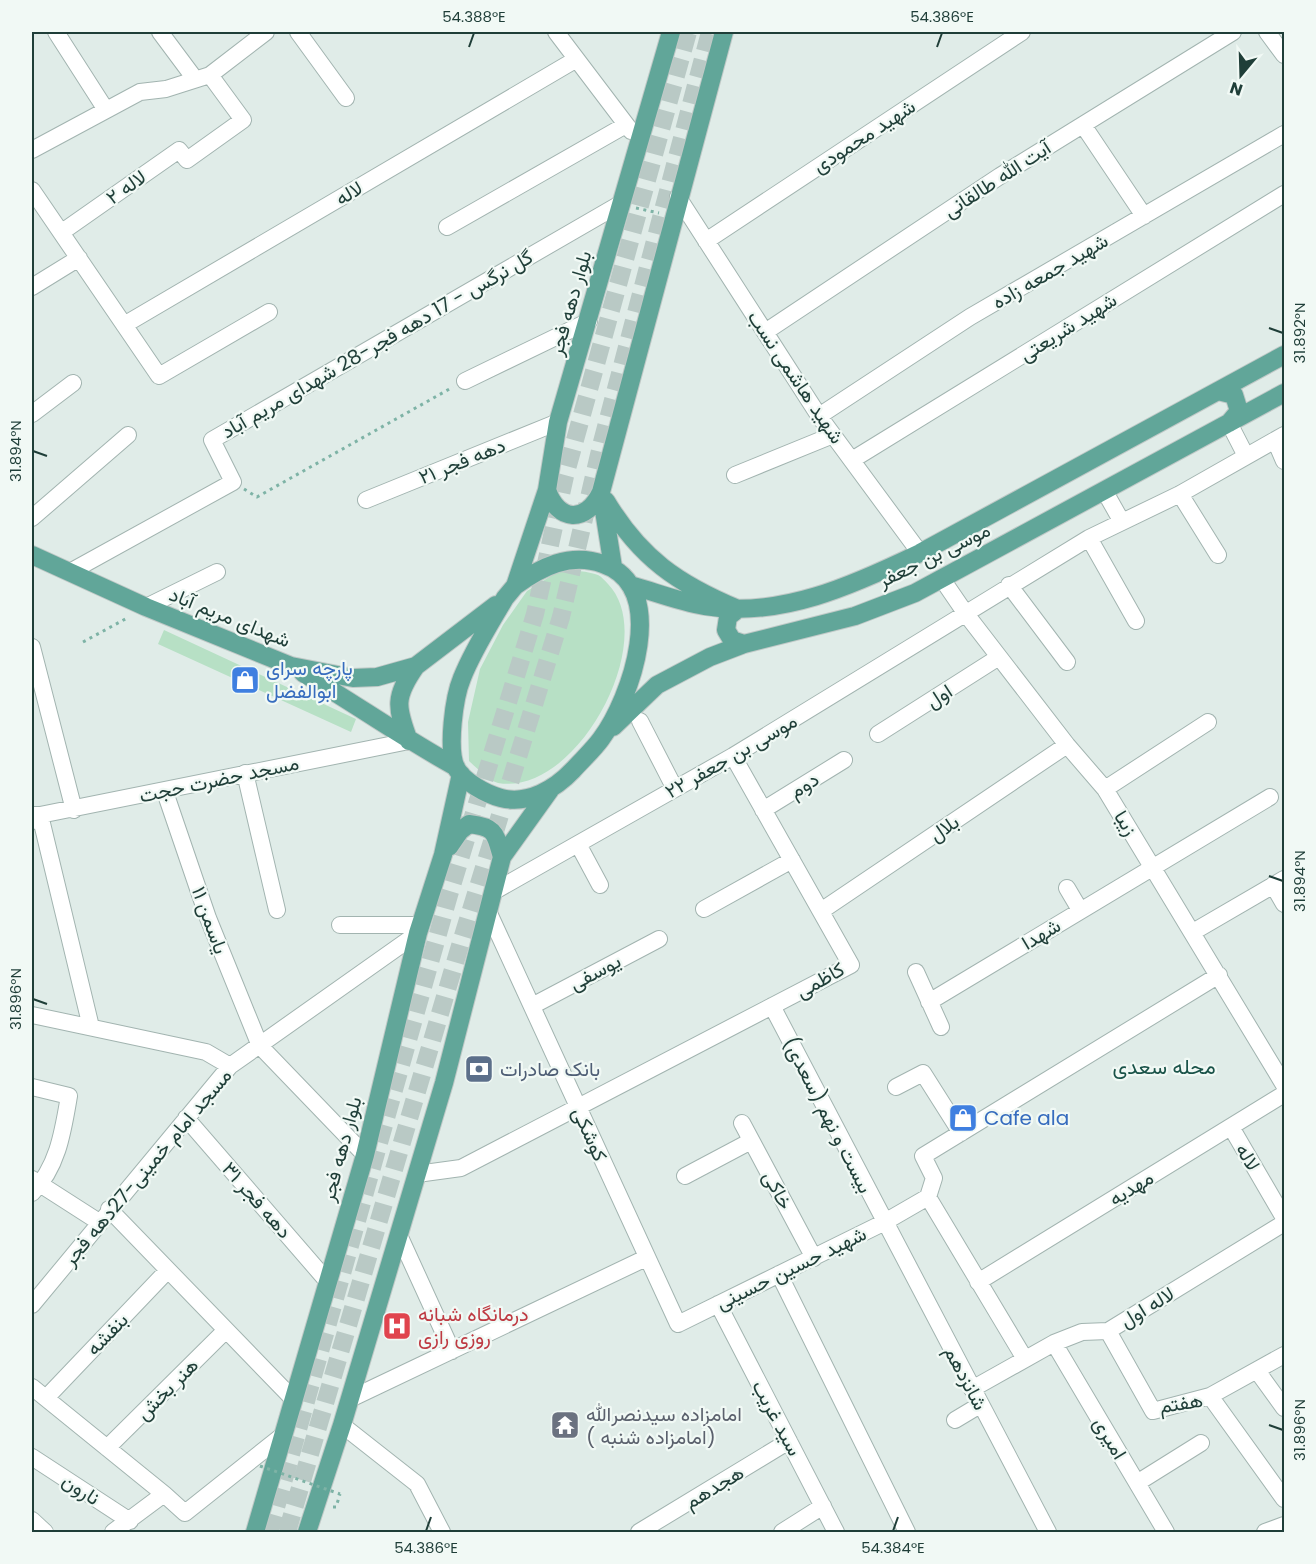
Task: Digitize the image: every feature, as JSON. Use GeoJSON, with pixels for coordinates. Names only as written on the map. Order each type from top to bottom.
{"type":"FeatureCollection","features":[{"type":"Feature","properties":{"kind":"main road","name":"بلوار دهه فجر"},"geometry":{"type":"LineString","coordinates":[[510,592],[547,490],[558,422],[671,32]]}},
{"type":"Feature","properties":{"kind":"main road"},"geometry":{"type":"LineString","coordinates":[[547,490],[552,505],[565,514],[581,515],[594,507],[601,492],[672,217],[724,32]]}},
{"type":"Feature","properties":{"kind":"main road"},"geometry":{"type":"LineString","coordinates":[[1276,359],[1262,376],[1269,390],[1284,393]]}},
{"type":"Feature","properties":{"kind":"main road","name":"موسی بن جعفر"},"geometry":{"type":"LineString","coordinates":[[630,585],[704,606],[738,609],[803,599],[869,578],[920,553],[1276,359]]}},
{"type":"Feature","properties":{"kind":"main road"},"geometry":{"type":"LineString","coordinates":[[1218,391],[1234,395],[1239,411],[1229,423]]}},
{"type":"Feature","properties":{"kind":"main road","name":"موسی بن جعفر"},"geometry":{"type":"LineString","coordinates":[[601,739],[657,685],[710,657],[744,644],[855,616],[942,579],[1284,393]]}},
{"type":"Feature","properties":{"kind":"main road"},"geometry":{"type":"LineString","coordinates":[[601,492],[613,567]]}},
{"type":"Feature","properties":{"kind":"main road"},"geometry":{"type":"LineString","coordinates":[[601,492],[619,523],[642,551],[669,574],[699,593],[738,609],[728,617],[726,630],[732,640],[744,644]]}},
{"type":"Feature","properties":{"kind":"main road","name":"شهدای مریم آباد"},"geometry":{"type":"LineString","coordinates":[[32,555],[146,607],[291,666],[353,678],[377,677],[416,666],[510,592]]}},
{"type":"Feature","properties":{"kind":"main road"},"geometry":{"type":"LineString","coordinates":[[308,1533],[444,1083],[502,857],[550,790],[571,772],[601,739],[630,680],[640,637],[640,606],[623,574],[613,567],[590,559],[566,560],[534,573],[510,592],[461,679],[453,728],[458,770]]}},
{"type":"Feature","properties":{"kind":"main road"},"geometry":{"type":"LineString","coordinates":[[291,666],[458,770],[476,786],[510,800],[534,797],[550,790]]}},
{"type":"Feature","properties":{"kind":"main road"},"geometry":{"type":"LineString","coordinates":[[409,741],[399,714],[398,699],[403,684],[416,666]]}},
{"type":"Feature","properties":{"kind":"main road","name":"بلوار دهه فجر"},"geometry":{"type":"LineString","coordinates":[[255,1533],[365,1155],[419,929],[443,855],[458,770]]}},
{"type":"Feature","properties":{"kind":"main road"},"geometry":{"type":"LineString","coordinates":[[443,855],[460,831],[469,824],[485,826],[495,833],[502,857]]}},
{"type":"Feature","properties":{"kind":"street"},"geometry":{"type":"LineString","coordinates":[[56,32],[106,110]]}},
{"type":"Feature","properties":{"kind":"street"},"geometry":{"type":"LineString","coordinates":[[159,32],[203,77]]}},
{"type":"Feature","properties":{"kind":"street"},"geometry":{"type":"LineString","coordinates":[[32,150],[140,92],[166,89],[203,77],[266,32]]}},
{"type":"Feature","properties":{"kind":"street"},"geometry":{"type":"LineString","coordinates":[[298,32],[346,98]]}},
{"type":"Feature","properties":{"kind":"street"},"geometry":{"type":"LineString","coordinates":[[556,32],[624,126],[640,139]]}},
{"type":"Feature","properties":{"kind":"street","name":"شهید محمودی"},"geometry":{"type":"LineString","coordinates":[[706,241],[1022,32]]}},
{"type":"Feature","properties":{"kind":"street","name":"آیت الله طالقانی"},"geometry":{"type":"LineString","coordinates":[[765,332],[1000,176],[1233,32]]}},
{"type":"Feature","properties":{"kind":"street"},"geometry":{"type":"LineString","coordinates":[[1268,32],[1284,55]]}},
{"type":"Feature","properties":{"kind":"street","name":"لاله"},"geometry":{"type":"LineString","coordinates":[[124,325],[575,60]]}},
{"type":"Feature","properties":{"kind":"street","name":"لاله ۲"},"geometry":{"type":"LineString","coordinates":[[62,232],[179,150],[187,160],[243,120],[203,77]]}},
{"type":"Feature","properties":{"kind":"street"},"geometry":{"type":"LineString","coordinates":[[1083,125],[1144,216]]}},
{"type":"Feature","properties":{"kind":"street"},"geometry":{"type":"LineString","coordinates":[[447,227],[624,126]]}},
{"type":"Feature","properties":{"kind":"street","name":"شهید جمعه زاده"},"geometry":{"type":"LineString","coordinates":[[819,416],[970,317],[1284,134]]}},
{"type":"Feature","properties":{"kind":"street"},"geometry":{"type":"LineString","coordinates":[[32,190],[159,376],[269,312]]}},
{"type":"Feature","properties":{"kind":"street","name":"شهید شریعتی"},"geometry":{"type":"LineString","coordinates":[[852,460],[1284,194]]}},
{"type":"Feature","properties":{"kind":"street","name":"شهید هاشمی نسب"},"geometry":{"type":"LineString","coordinates":[[678,197],[819,416],[920,553]]}},
{"type":"Feature","properties":{"kind":"street","name":"گل نرگس - 17 دهه فجر-28 شهدای مریم آباد"},"geometry":{"type":"LineString","coordinates":[[233,482],[212,440],[620,204]]}},
{"type":"Feature","properties":{"kind":"street"},"geometry":{"type":"LineString","coordinates":[[32,287],[79,258]]}},
{"type":"Feature","properties":{"kind":"street"},"geometry":{"type":"LineString","coordinates":[[465,381],[589,321]]}},
{"type":"Feature","properties":{"kind":"street"},"geometry":{"type":"LineString","coordinates":[[32,414],[73,383]]}},
{"type":"Feature","properties":{"kind":"street","name":"دهه فجر ۲۱"},"geometry":{"type":"LineString","coordinates":[[366,500],[558,422]]}},
{"type":"Feature","properties":{"kind":"street"},"geometry":{"type":"LineString","coordinates":[[1229,423],[1246,456]]}},
{"type":"Feature","properties":{"kind":"street"},"geometry":{"type":"LineString","coordinates":[[32,518],[128,435]]}},
{"type":"Feature","properties":{"kind":"street"},"geometry":{"type":"LineString","coordinates":[[735,475],[833,435]]}},
{"type":"Feature","properties":{"kind":"street"},"geometry":{"type":"LineString","coordinates":[[1280,438],[1284,461]]}},
{"type":"Feature","properties":{"kind":"street","name":"موسی بن جعفر ۲۲"},"geometry":{"type":"LineString","coordinates":[[493,892],[733,756],[1089,538],[1180,494],[1280,438]]}},
{"type":"Feature","properties":{"kind":"street"},"geometry":{"type":"LineString","coordinates":[[70,572],[233,482]]}},
{"type":"Feature","properties":{"kind":"street"},"geometry":{"type":"LineString","coordinates":[[1105,492],[1122,522]]}},
{"type":"Feature","properties":{"kind":"street"},"geometry":{"type":"LineString","coordinates":[[1180,494],[1218,555]]}},
{"type":"Feature","properties":{"kind":"street"},"geometry":{"type":"LineString","coordinates":[[1089,538],[1136,621]]}},
{"type":"Feature","properties":{"kind":"street"},"geometry":{"type":"LineString","coordinates":[[146,607],[217,572]]}},
{"type":"Feature","properties":{"kind":"street","name":"زیبا"},"geometry":{"type":"LineString","coordinates":[[942,579],[966,614],[1067,745],[1105,789],[1219,975],[1278,1056],[1284,1085]]}},
{"type":"Feature","properties":{"kind":"street"},"geometry":{"type":"LineString","coordinates":[[1009,585],[1067,662]]}},
{"type":"Feature","properties":{"kind":"street"},"geometry":{"type":"LineString","coordinates":[[32,647],[74,810]]}},
{"type":"Feature","properties":{"kind":"street","name":"اول"},"geometry":{"type":"LineString","coordinates":[[878,734],[999,657]]}},
{"type":"Feature","properties":{"kind":"street"},"geometry":{"type":"LineString","coordinates":[[640,721],[675,789]]}},
{"type":"Feature","properties":{"kind":"street"},"geometry":{"type":"LineString","coordinates":[[1105,789],[1208,722]]}},
{"type":"Feature","properties":{"kind":"street","name":"مسجد حضرت حجت"},"geometry":{"type":"LineString","coordinates":[[34,817],[409,741]]}},
{"type":"Feature","properties":{"kind":"street","name":"بلال"},"geometry":{"type":"LineString","coordinates":[[821,911],[1067,745]]}},
{"type":"Feature","properties":{"kind":"street","name":"کاظمی"},"geometry":{"type":"LineString","coordinates":[[417,1173],[461,1168],[851,964],[733,756]]}},
{"type":"Feature","properties":{"kind":"street","name":"دوم"},"geometry":{"type":"LineString","coordinates":[[764,810],[844,760]]}},
{"type":"Feature","properties":{"kind":"street"},"geometry":{"type":"LineString","coordinates":[[245,773],[278,910]]}},
{"type":"Feature","properties":{"kind":"street","name":"یاسمن ۱۱"},"geometry":{"type":"LineString","coordinates":[[165,792],[208,918],[260,1046]]}},
{"type":"Feature","properties":{"kind":"street","name":"شهدا"},"geometry":{"type":"LineString","coordinates":[[929,1002],[1270,797]]}},
{"type":"Feature","properties":{"kind":"street"},"geometry":{"type":"LineString","coordinates":[[34,817],[91,1028]]}},
{"type":"Feature","properties":{"kind":"street"},"geometry":{"type":"LineString","coordinates":[[578,844],[600,885]]}},
{"type":"Feature","properties":{"kind":"street"},"geometry":{"type":"LineString","coordinates":[[704,909],[792,860]]}},
{"type":"Feature","properties":{"kind":"street"},"geometry":{"type":"LineString","coordinates":[[1193,932],[1279,882],[1284,904]]}},
{"type":"Feature","properties":{"kind":"street"},"geometry":{"type":"LineString","coordinates":[[1067,888],[1080,910]]}},
{"type":"Feature","properties":{"kind":"street","name":"کوشکی"},"geometry":{"type":"LineString","coordinates":[[488,911],[646,1258]]}},
{"type":"Feature","properties":{"kind":"street"},"geometry":{"type":"LineString","coordinates":[[340,925],[419,929]]}},
{"type":"Feature","properties":{"kind":"street","name":"مسجد امام خمینی-27دهه فجر"},"geometry":{"type":"LineString","coordinates":[[32,1305],[230,1066],[419,929]]}},
{"type":"Feature","properties":{"kind":"street","name":"یوسفی"},"geometry":{"type":"LineString","coordinates":[[532,1006],[659,939]]}},
{"type":"Feature","properties":{"kind":"street"},"geometry":{"type":"LineString","coordinates":[[916,972],[941,1027]]}},
{"type":"Feature","properties":{"kind":"street"},"geometry":{"type":"LineString","coordinates":[[1024,1359],[928,1197],[933,1178],[923,1156],[1219,975]]}},
{"type":"Feature","properties":{"kind":"street","name":"بیست و نهم (سعدی)"},"geometry":{"type":"LineString","coordinates":[[772,1006],[884,1223]]}},
{"type":"Feature","properties":{"kind":"street"},"geometry":{"type":"LineString","coordinates":[[32,1015],[206,1052],[230,1066]]}},
{"type":"Feature","properties":{"kind":"street"},"geometry":{"type":"LineString","coordinates":[[260,1046],[365,1155]]}},
{"type":"Feature","properties":{"kind":"street"},"geometry":{"type":"LineString","coordinates":[[896,1087],[923,1073],[961,1133]]}},
{"type":"Feature","properties":{"kind":"street"},"geometry":{"type":"LineString","coordinates":[[32,1087],[69,1096],[59,1148],[34,1185],[104,1216],[168,1270],[294,1400]]}},
{"type":"Feature","properties":{"kind":"street","name":"مهدیه"},"geometry":{"type":"LineString","coordinates":[[978,1282],[1284,1094]]}},
{"type":"Feature","properties":{"kind":"street","name":"دهه فجر ۳۱"},"geometry":{"type":"LineString","coordinates":[[186,1118],[328,1282]]}},
{"type":"Feature","properties":{"kind":"street","name":"خاکی"},"geometry":{"type":"LineString","coordinates":[[742,1123],[814,1258]]}},
{"type":"Feature","properties":{"kind":"street","name":"لاله"},"geometry":{"type":"LineString","coordinates":[[1231,1127],[1284,1218]]}},
{"type":"Feature","properties":{"kind":"street"},"geometry":{"type":"LineString","coordinates":[[685,1176],[752,1141]]}},
{"type":"Feature","properties":{"kind":"street","name":"شهید حسین حسینی"},"geometry":{"type":"LineString","coordinates":[[646,1258],[678,1324],[884,1223],[928,1197]]}},
{"type":"Feature","properties":{"kind":"street","name":"شانزدهم"},"geometry":{"type":"LineString","coordinates":[[884,1223],[1048,1533]]}},
{"type":"Feature","properties":{"kind":"street","name":"لاله اول"},"geometry":{"type":"LineString","coordinates":[[972,1389],[1054,1343],[1082,1332],[1108,1331],[1284,1223]]}},
{"type":"Feature","properties":{"kind":"street"},"geometry":{"type":"LineString","coordinates":[[399,1235],[452,1351]]}},
{"type":"Feature","properties":{"kind":"street"},"geometry":{"type":"LineString","coordinates":[[350,1399],[646,1258]]}},
{"type":"Feature","properties":{"kind":"street","name":"بنفشه"},"geometry":{"type":"LineString","coordinates":[[46,1398],[168,1270]]}},
{"type":"Feature","properties":{"kind":"street"},"geometry":{"type":"LineString","coordinates":[[780,1274],[907,1533]]}},
{"type":"Feature","properties":{"kind":"street","name":"سید غریب"},"geometry":{"type":"LineString","coordinates":[[718,1304],[836,1533]]}},
{"type":"Feature","properties":{"kind":"street","name":"هنر بخش"},"geometry":{"type":"LineString","coordinates":[[107,1448],[226,1330]]}},
{"type":"Feature","properties":{"kind":"street","name":"هفتم"},"geometry":{"type":"LineString","coordinates":[[1108,1331],[1153,1411],[1210,1396],[1284,1499]]}},
{"type":"Feature","properties":{"kind":"street","name":"امیری"},"geometry":{"type":"LineString","coordinates":[[1054,1343],[1166,1533]]}},
{"type":"Feature","properties":{"kind":"street"},"geometry":{"type":"LineString","coordinates":[[1210,1396],[1258,1372],[1284,1355]]}},
{"type":"Feature","properties":{"kind":"street"},"geometry":{"type":"LineString","coordinates":[[1258,1372],[1284,1408]]}},
{"type":"Feature","properties":{"kind":"street"},"geometry":{"type":"LineString","coordinates":[[32,1387],[185,1513],[284,1435]]}},
{"type":"Feature","properties":{"kind":"street"},"geometry":{"type":"LineString","coordinates":[[955,1420],[981,1405]]}},
{"type":"Feature","properties":{"kind":"street"},"geometry":{"type":"LineString","coordinates":[[342,1425],[417,1484],[442,1533]]}},
{"type":"Feature","properties":{"kind":"street","name":"هجدهم"},"geometry":{"type":"LineString","coordinates":[[639,1533],[789,1441]]}},
{"type":"Feature","properties":{"kind":"street"},"geometry":{"type":"LineString","coordinates":[[1137,1483],[1201,1443]]}},
{"type":"Feature","properties":{"kind":"street","name":"نارون"},"geometry":{"type":"LineString","coordinates":[[32,1457],[130,1521]]}},
{"type":"Feature","properties":{"kind":"street"},"geometry":{"type":"LineString","coordinates":[[113,1533],[164,1494]]}},
{"type":"Feature","properties":{"kind":"street"},"geometry":{"type":"LineString","coordinates":[[782,1533],[823,1506]]}},
{"type":"Feature","properties":{"kind":"street"},"geometry":{"type":"LineString","coordinates":[[32,1520],[45,1533]]}},
{"type":"Feature","properties":{"kind":"path"},"geometry":{"type":"LineString","coordinates":[[620,204],[672,217]]}},
{"type":"Feature","properties":{"kind":"path"},"geometry":{"type":"LineString","coordinates":[[233,482],[256,497],[465,381]]}},
{"type":"Feature","properties":{"kind":"path"},"geometry":{"type":"LineString","coordinates":[[83,642],[146,607]]}},
{"type":"Feature","properties":{"kind":"path"},"geometry":{"type":"LineString","coordinates":[[260,1466],[340,1494],[336,1507]]}},
{"type":"Feature","properties":{"kind":"green space"},"geometry":{"type":"Polygon","coordinates":[[[562,569],[599,576],[608,584],[622,609],[624,640],[617,675],[602,709],[581,741],[556,766],[528,781],[494,782],[469,761],[468,722],[480,669],[503,625],[527,591],[562,569]]]}},
{"type":"Feature","properties":{"kind":"green space"},"geometry":{"type":"Polygon","coordinates":[[[164,630],[356,719],[351,732],[158,644],[164,630]]]}},
{"type":"Feature","properties":{"kind":"tunnel"},"geometry":{"type":"LineString","coordinates":[[269,1532],[449,895],[535,614],[565,476],[688,32]]}},
{"type":"Feature","properties":{"kind":"tunnel"},"geometry":{"type":"LineString","coordinates":[[287,1532],[462,939],[561,617],[602,442],[710,32]]}},
{"type":"Feature","properties":{"kind":"place","name":"پارچه سرای ابوالفضل"},"geometry":{"type":"Point","coordinates":[245,680]}},
{"type":"Feature","properties":{"kind":"place","name":"بانک صادرات"},"geometry":{"type":"Point","coordinates":[479,1069]}},
{"type":"Feature","properties":{"kind":"place","name":"Cafe ala"},"geometry":{"type":"Point","coordinates":[963,1118]}},
{"type":"Feature","properties":{"kind":"place","name":"درمانگاه شبانه روزی رازی"},"geometry":{"type":"Point","coordinates":[397,1326]}},
{"type":"Feature","properties":{"kind":"place","name":"امامزاده سیدنصرالله ( امامزاده شنبه)"},"geometry":{"type":"Point","coordinates":[565,1425]}},
{"type":"Feature","properties":{"kind":"district","name":"محله سعدی"},"geometry":{"type":"Point","coordinates":[1164,1066]}}]}
